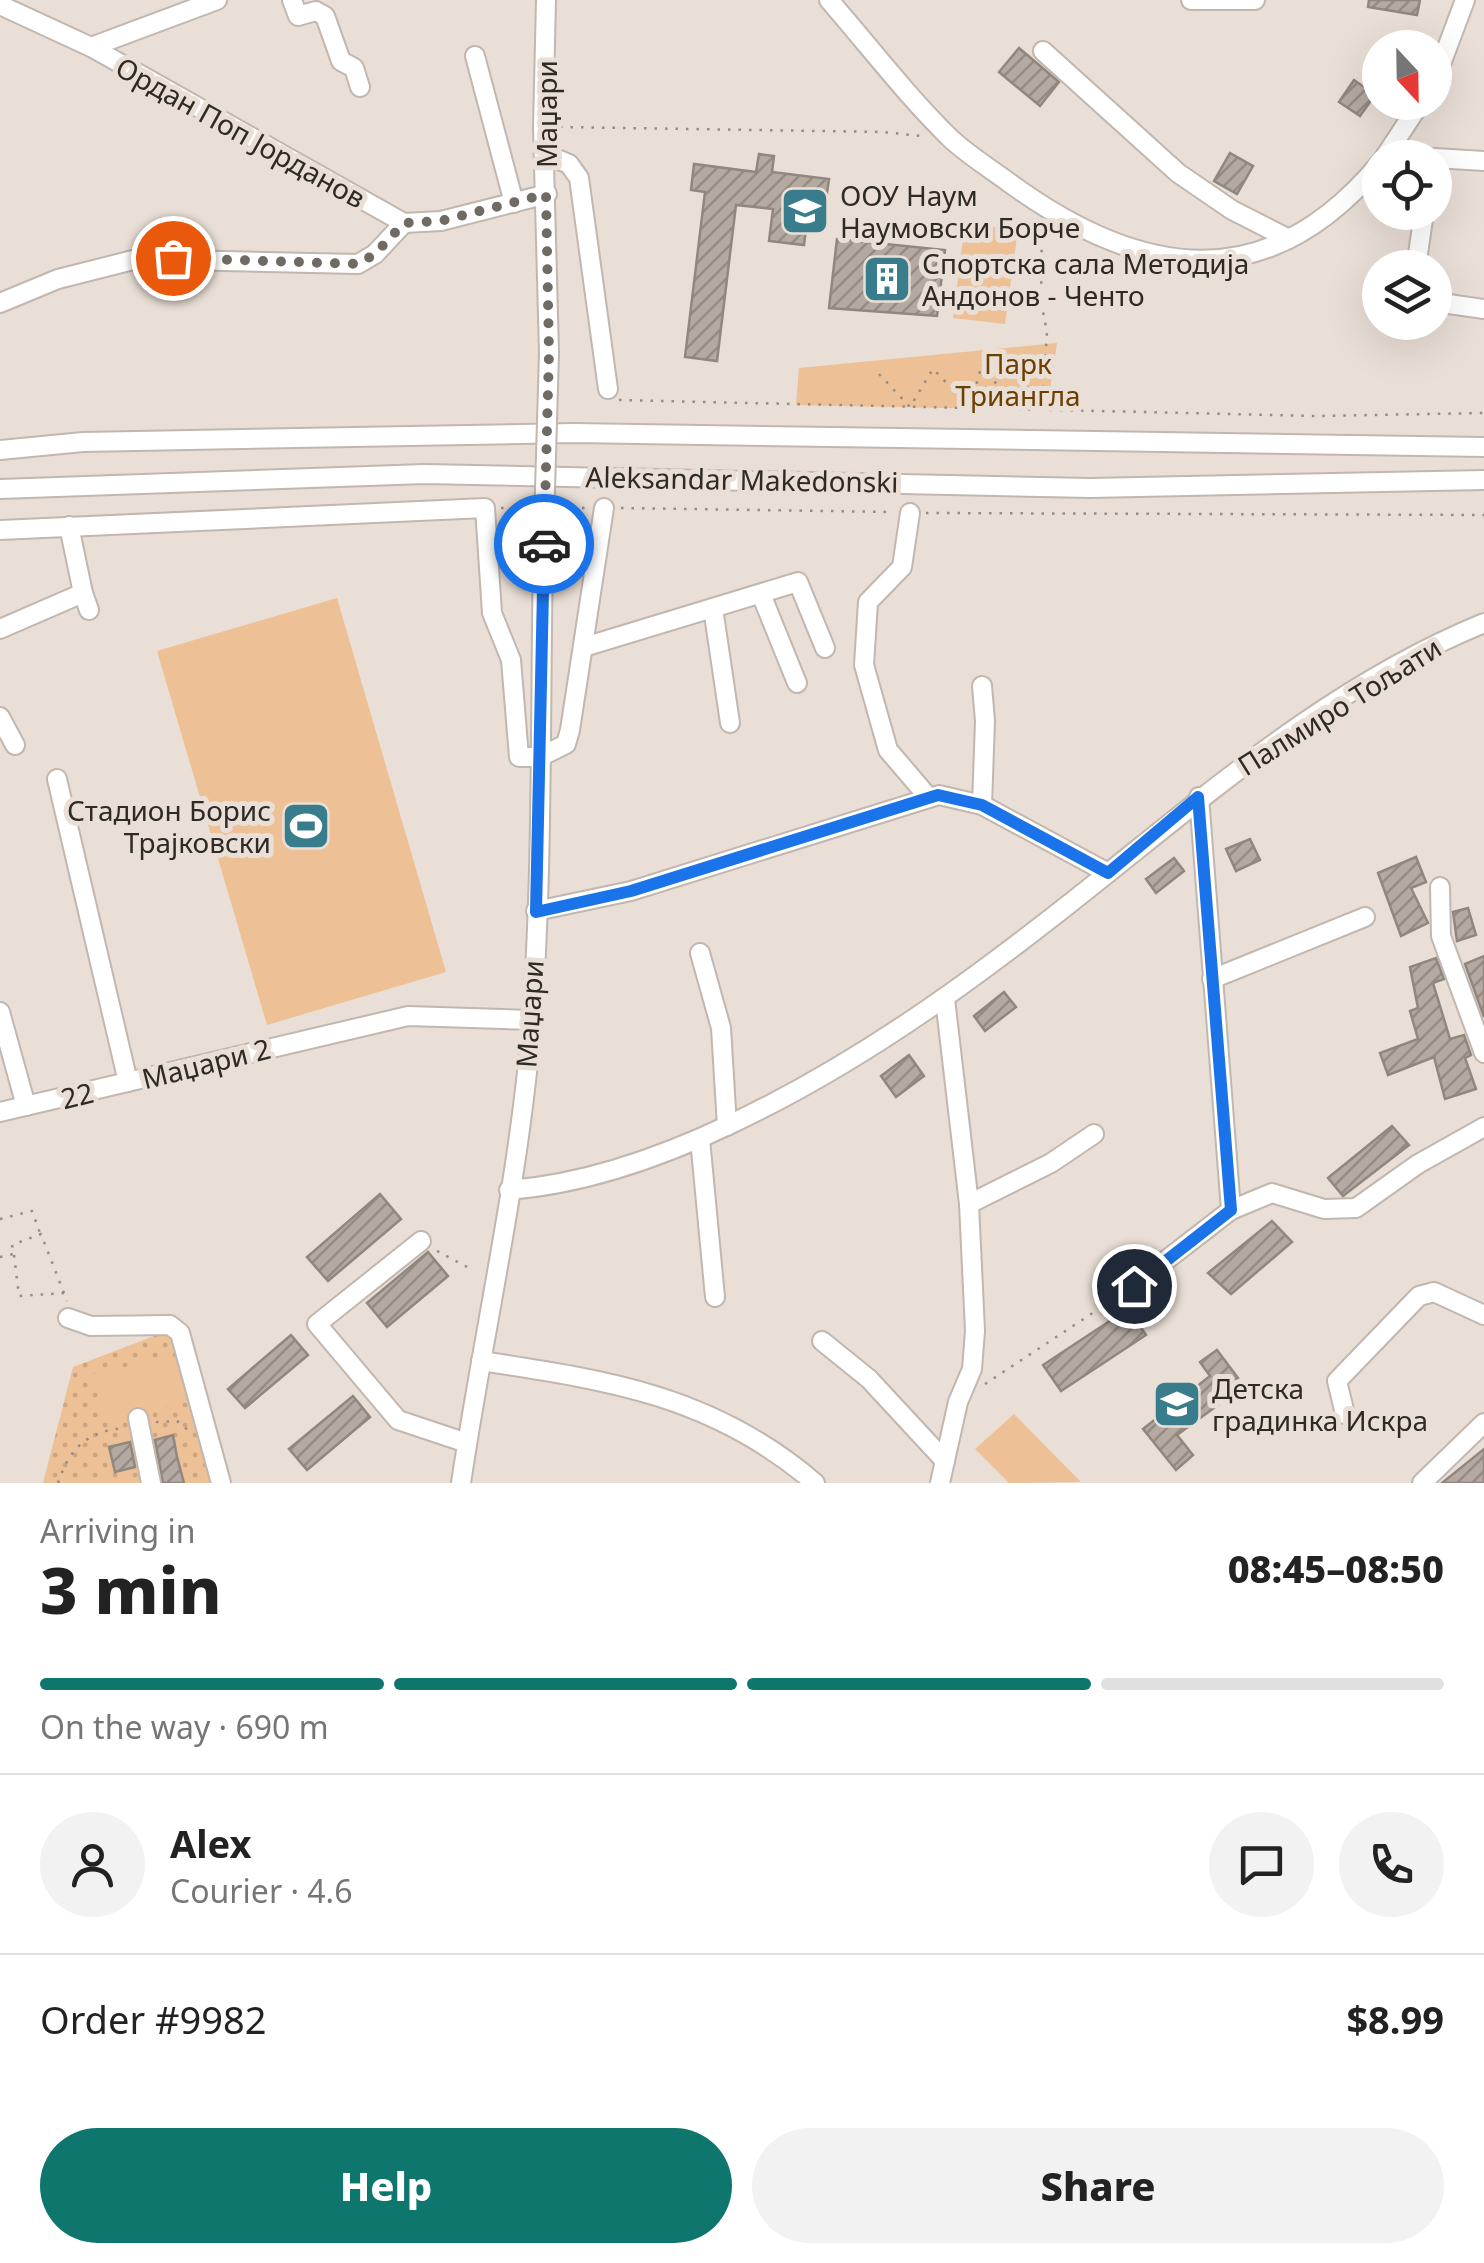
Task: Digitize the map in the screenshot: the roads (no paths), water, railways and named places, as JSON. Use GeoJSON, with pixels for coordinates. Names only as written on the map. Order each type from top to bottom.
{"type":"FeatureCollection","features":[{"type":"Feature","properties":{"kind":"street"},"geometry":{"type":"LineString","coordinates":[[91,47],[217,0]]}},
{"type":"Feature","properties":{"kind":"street"},"geometry":{"type":"LineString","coordinates":[[292,0],[298,16],[316,11],[325,16],[340,60],[354,68],[360,87]]}},
{"type":"Feature","properties":{"kind":"street","name":"Маџари"},"geometry":{"type":"LineString","coordinates":[[461,1483],[510,1190],[532,1020],[549,353],[543,127],[546,0]]}},
{"type":"Feature","properties":{"kind":"street"},"geometry":{"type":"LineString","coordinates":[[829,0],[951,140],[1044,207],[1103,242],[1176,261],[1231,258],[1289,239],[1332,213],[1362,181]]}},
{"type":"Feature","properties":{"kind":"street"},"geometry":{"type":"LineString","coordinates":[[1190,0],[1255,0]]}},
{"type":"Feature","properties":{"kind":"street"},"geometry":{"type":"LineString","coordinates":[[1452,35],[1465,0]]}},
{"type":"Feature","properties":{"kind":"street","name":"Ордан Поп Јорданов"},"geometry":{"type":"LineString","coordinates":[[0,5],[91,47],[404,223]]}},
{"type":"Feature","properties":{"kind":"street"},"geometry":{"type":"LineString","coordinates":[[1044,50],[1178,173],[1232,210],[1289,239]]}},
{"type":"Feature","properties":{"kind":"street"},"geometry":{"type":"LineString","coordinates":[[475,56],[514,203]]}},
{"type":"Feature","properties":{"kind":"street"},"geometry":{"type":"LineString","coordinates":[[545,154],[568,164],[580,178],[608,390]]}},
{"type":"Feature","properties":{"kind":"street"},"geometry":{"type":"LineString","coordinates":[[1452,159],[1484,161]]}},
{"type":"Feature","properties":{"kind":"street"},"geometry":{"type":"LineString","coordinates":[[0,303],[72,274],[136,259],[358,264],[375,254],[404,223],[441,221],[546,194]]}},
{"type":"Feature","properties":{"kind":"street"},"geometry":{"type":"LineString","coordinates":[[1452,304],[1484,309]]}},
{"type":"Feature","properties":{"kind":"street","name":"Aleksandar Makedonski"},"geometry":{"type":"LineString","coordinates":[[0,450],[83,442],[574,434],[1484,447]]}},
{"type":"Feature","properties":{"kind":"street","name":"Aleksandar Makedonski"},"geometry":{"type":"LineString","coordinates":[[0,489],[248,478],[499,473],[1090,488],[1484,480]]}},
{"type":"Feature","properties":{"kind":"street"},"geometry":{"type":"LineString","coordinates":[[0,530],[484,508],[492,614],[511,660],[519,757],[540,756],[566,744],[604,508]]}},
{"type":"Feature","properties":{"kind":"street"},"geometry":{"type":"LineString","coordinates":[[910,513],[902,568],[868,602],[864,665],[888,750],[929,798]]}},
{"type":"Feature","properties":{"kind":"street"},"geometry":{"type":"LineString","coordinates":[[0,629],[86,602],[70,526]]}},
{"type":"Feature","properties":{"kind":"street"},"geometry":{"type":"LineString","coordinates":[[584,647],[798,582],[825,648]]}},
{"type":"Feature","properties":{"kind":"street"},"geometry":{"type":"LineString","coordinates":[[761,594],[797,683]]}},
{"type":"Feature","properties":{"kind":"street"},"geometry":{"type":"LineString","coordinates":[[712,608],[730,723]]}},
{"type":"Feature","properties":{"kind":"street","name":"Палмиро Тољати"},"geometry":{"type":"LineString","coordinates":[[510,1190],[592,1175],[700,1138],[843,1068],[945,999],[1269,744],[1426,647],[1484,624]]}},
{"type":"Feature","properties":{"kind":"street"},"geometry":{"type":"LineString","coordinates":[[982,686],[986,720],[982,805]]}},
{"type":"Feature","properties":{"kind":"street"},"geometry":{"type":"LineString","coordinates":[[0,717],[15,744]]}},
{"type":"Feature","properties":{"kind":"street","name":"Маџари 2"},"geometry":{"type":"LineString","coordinates":[[57,779],[128,1082],[408,1016],[532,1020]]}},
{"type":"Feature","properties":{"kind":"street"},"geometry":{"type":"LineString","coordinates":[[536,912],[631,891],[929,798],[951,796],[982,805],[1108,873]]}},
{"type":"Feature","properties":{"kind":"street"},"geometry":{"type":"LineString","coordinates":[[1198,797],[1231,1210]]}},
{"type":"Feature","properties":{"kind":"street"},"geometry":{"type":"LineString","coordinates":[[1440,887],[1440,936],[1484,1052]]}},
{"type":"Feature","properties":{"kind":"street"},"geometry":{"type":"LineString","coordinates":[[1212,979],[1365,917]]}},
{"type":"Feature","properties":{"kind":"street"},"geometry":{"type":"LineString","coordinates":[[700,953],[721,1028],[727,1126]]}},
{"type":"Feature","properties":{"kind":"street"},"geometry":{"type":"LineString","coordinates":[[940,1483],[958,1402],[972,1369],[975,1331],[969,1204],[945,999]]}},
{"type":"Feature","properties":{"kind":"street","name":"22"},"geometry":{"type":"LineString","coordinates":[[0,1012],[26,1106]]}},
{"type":"Feature","properties":{"kind":"street","name":"22"},"geometry":{"type":"LineString","coordinates":[[0,1112],[128,1082]]}},
{"type":"Feature","properties":{"kind":"street"},"geometry":{"type":"LineString","coordinates":[[1134,1286],[1231,1210],[1272,1192],[1324,1209],[1356,1208],[1418,1164],[1484,1127]]}},
{"type":"Feature","properties":{"kind":"street"},"geometry":{"type":"LineString","coordinates":[[969,1204],[1051,1163],[1094,1134]]}},
{"type":"Feature","properties":{"kind":"street"},"geometry":{"type":"LineString","coordinates":[[700,1138],[715,1296]]}},
{"type":"Feature","properties":{"kind":"street"},"geometry":{"type":"LineString","coordinates":[[421,1240],[317,1324],[398,1420],[467,1443]]}},
{"type":"Feature","properties":{"kind":"street"},"geometry":{"type":"LineString","coordinates":[[1344,1414],[1337,1381],[1420,1296],[1434,1292],[1484,1316]]}},
{"type":"Feature","properties":{"kind":"street"},"geometry":{"type":"LineString","coordinates":[[68,1318],[91,1326],[170,1325],[180,1332],[221,1483]]}},
{"type":"Feature","properties":{"kind":"street"},"geometry":{"type":"LineString","coordinates":[[822,1340],[870,1379],[946,1461]]}},
{"type":"Feature","properties":{"kind":"street"},"geometry":{"type":"LineString","coordinates":[[480,1360],[591,1377],[699,1408],[745,1431],[815,1483]]}},
{"type":"Feature","properties":{"kind":"street"},"geometry":{"type":"LineString","coordinates":[[138,1418],[151,1483]]}},
{"type":"Feature","properties":{"kind":"street"},"geometry":{"type":"LineString","coordinates":[[1422,1483],[1484,1423]]}},
{"type":"Feature","properties":{"kind":"place","name":"ООУ Наум Наумовски Борче"},"geometry":{"type":"Point","coordinates":[805,211]}},
{"type":"Feature","properties":{"kind":"place","name":"Спортска сала Методија Андонов - Ченто"},"geometry":{"type":"Point","coordinates":[887,279]}},
{"type":"Feature","properties":{"kind":"place","name":"Стадион Борис Трајковски"},"geometry":{"type":"Point","coordinates":[306,826]}},
{"type":"Feature","properties":{"kind":"place","name":"Детска градинка Искра"},"geometry":{"type":"Point","coordinates":[1177,1404]}},
{"type":"Feature","properties":{"kind":"park label","name":"Парк Триангла"},"geometry":{"type":"Point","coordinates":[1018,379]}}]}
